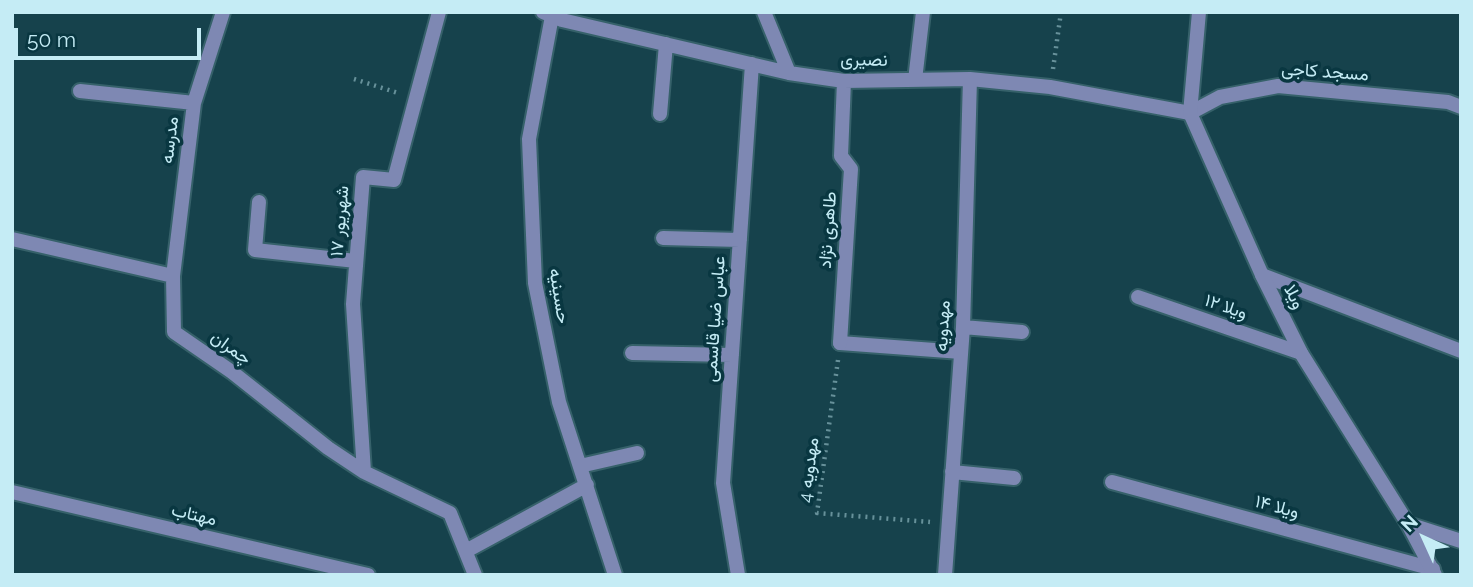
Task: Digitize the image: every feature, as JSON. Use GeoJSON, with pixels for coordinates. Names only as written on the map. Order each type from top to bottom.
{"type":"FeatureCollection","features":[{"type":"Feature","properties":{"kind":"street","name":"مدرسه"},"geometry":{"type":"LineString","coordinates":[[173,276],[194,103],[223,12]]}},
{"type":"Feature","properties":{"kind":"street","name":"۱۷ شهریور"},"geometry":{"type":"LineString","coordinates":[[364,472],[353,304],[363,177],[394,180],[439,12]]}},
{"type":"Feature","properties":{"kind":"street"},"geometry":{"type":"LineString","coordinates":[[764,12],[789,73]]}},
{"type":"Feature","properties":{"kind":"street"},"geometry":{"type":"LineString","coordinates":[[915,80],[923,12]]}},
{"type":"Feature","properties":{"kind":"street","name":"ویلا"},"geometry":{"type":"LineString","coordinates":[[1199,12],[1190,113],[1262,275],[1301,353],[1408,524],[1434,572]]}},
{"type":"Feature","properties":{"kind":"street","name":"نصیری"},"geometry":{"type":"LineString","coordinates":[[547,14],[562,20],[789,73],[844,81],[970,79],[1050,88],[1190,113]]}},
{"type":"Feature","properties":{"kind":"street","name":"حسینیه"},"geometry":{"type":"LineString","coordinates":[[547,14],[529,139],[535,283],[559,402],[615,575]]}},
{"type":"Feature","properties":{"kind":"street"},"geometry":{"type":"LineString","coordinates":[[660,114],[666,44]]}},
{"type":"Feature","properties":{"kind":"street","name":"عباس ضیا قاسمی"},"geometry":{"type":"LineString","coordinates":[[738,575],[723,483],[752,64]]}},
{"type":"Feature","properties":{"kind":"street","name":"مهدویه"},"geometry":{"type":"LineString","coordinates":[[944,575],[963,327],[970,79]]}},
{"type":"Feature","properties":{"kind":"street","name":"طاهری نژاد"},"geometry":{"type":"LineString","coordinates":[[840,343],[851,169],[841,156],[844,81]]}},
{"type":"Feature","properties":{"kind":"street","name":"مسجد کاجی"},"geometry":{"type":"LineString","coordinates":[[1190,113],[1220,97],[1278,86],[1448,102],[1461,107]]}},
{"type":"Feature","properties":{"kind":"street"},"geometry":{"type":"LineString","coordinates":[[80,91],[194,103]]}},
{"type":"Feature","properties":{"kind":"street"},"geometry":{"type":"LineString","coordinates":[[259,202],[255,250],[356,261]]}},
{"type":"Feature","properties":{"kind":"street"},"geometry":{"type":"LineString","coordinates":[[663,238],[740,240]]}},
{"type":"Feature","properties":{"kind":"street"},"geometry":{"type":"LineString","coordinates":[[12,239],[173,276]]}},
{"type":"Feature","properties":{"kind":"street"},"geometry":{"type":"LineString","coordinates":[[1262,275],[1461,351]]}},
{"type":"Feature","properties":{"kind":"street","name":"چمران"},"geometry":{"type":"LineString","coordinates":[[173,276],[174,332],[232,372],[328,448],[364,472],[450,513],[466,551]]}},
{"type":"Feature","properties":{"kind":"street","name":"ویلا ۱۲"},"geometry":{"type":"LineString","coordinates":[[1138,297],[1301,353]]}},
{"type":"Feature","properties":{"kind":"street"},"geometry":{"type":"LineString","coordinates":[[963,327],[1022,332]]}},
{"type":"Feature","properties":{"kind":"street"},"geometry":{"type":"LineString","coordinates":[[840,343],[961,352]]}},
{"type":"Feature","properties":{"kind":"street"},"geometry":{"type":"LineString","coordinates":[[632,353],[732,355]]}},
{"type":"Feature","properties":{"kind":"street"},"geometry":{"type":"LineString","coordinates":[[580,466],[637,453]]}},
{"type":"Feature","properties":{"kind":"street"},"geometry":{"type":"LineString","coordinates":[[952,472],[1014,478]]}},
{"type":"Feature","properties":{"kind":"street","name":"ویلا ۱۴"},"geometry":{"type":"LineString","coordinates":[[1112,482],[1434,572]]}},
{"type":"Feature","properties":{"kind":"street"},"geometry":{"type":"LineString","coordinates":[[475,575],[466,551],[587,485]]}},
{"type":"Feature","properties":{"kind":"street","name":"مهتاب"},"geometry":{"type":"LineString","coordinates":[[12,492],[368,575]]}},
{"type":"Feature","properties":{"kind":"street"},"geometry":{"type":"LineString","coordinates":[[1408,524],[1461,541]]}},
{"type":"Feature","properties":{"kind":"path"},"geometry":{"type":"LineString","coordinates":[[1050,88],[1060,12]]}},
{"type":"Feature","properties":{"kind":"path"},"geometry":{"type":"LineString","coordinates":[[354,79],[415,99]]}},
{"type":"Feature","properties":{"kind":"path","name":"مهدویه 4"},"geometry":{"type":"LineString","coordinates":[[840,343],[817,513],[948,523]]}}]}
